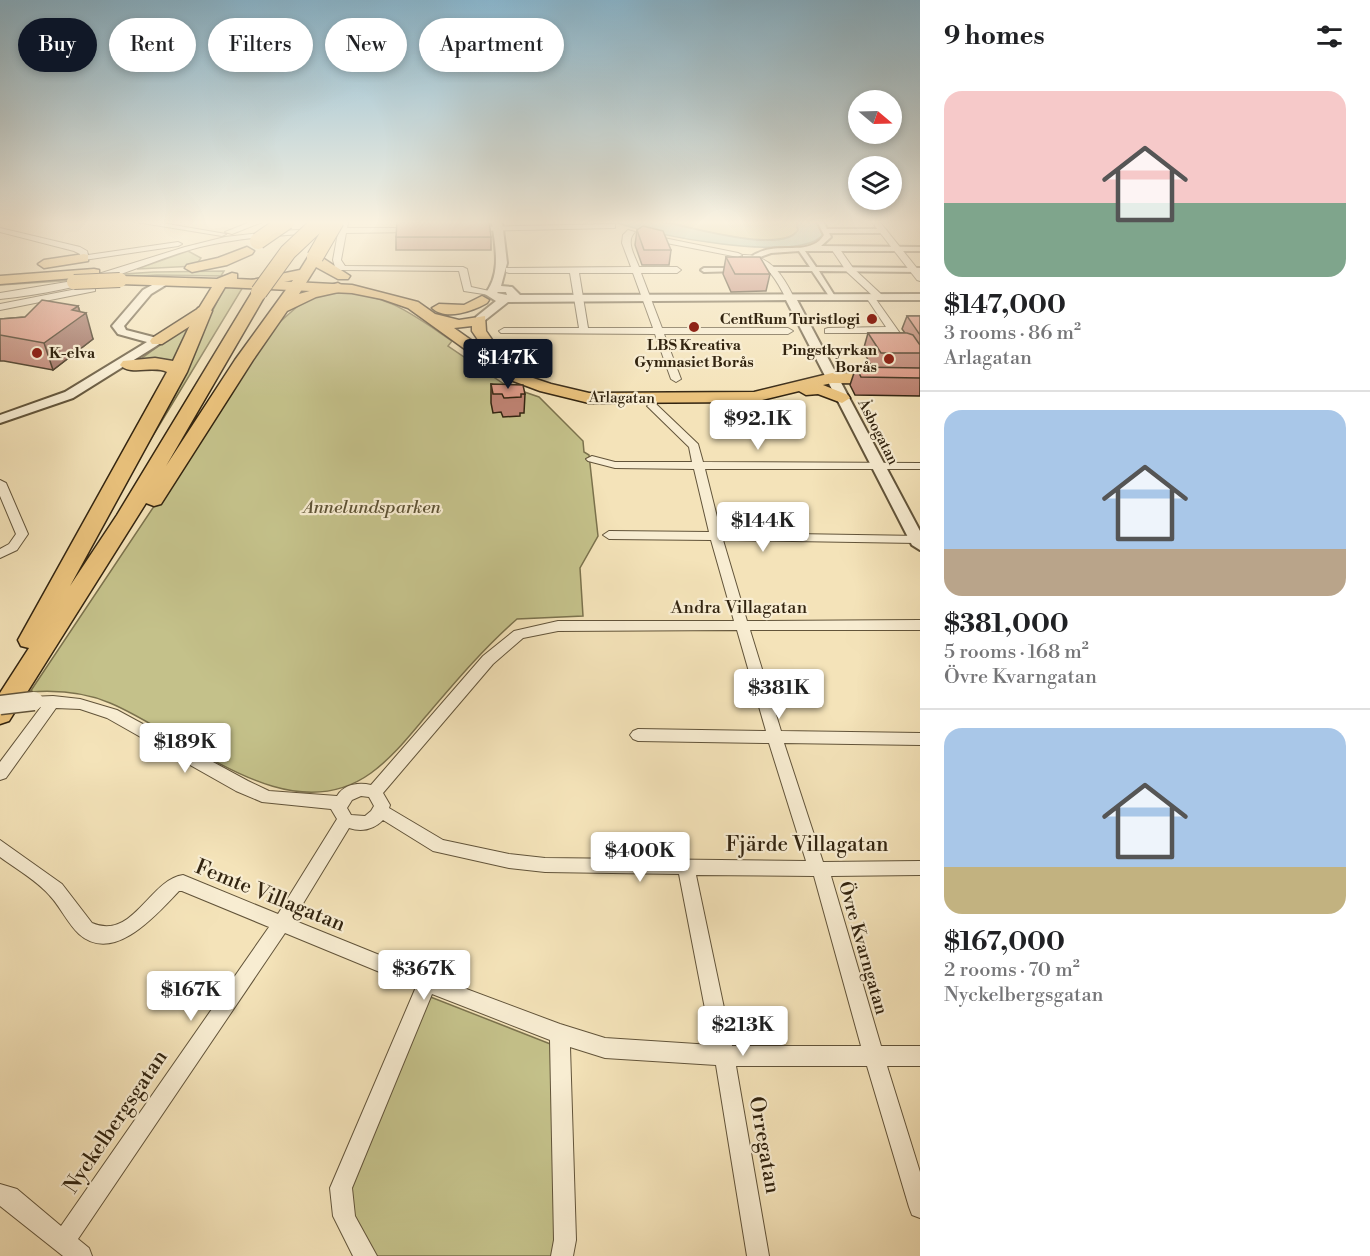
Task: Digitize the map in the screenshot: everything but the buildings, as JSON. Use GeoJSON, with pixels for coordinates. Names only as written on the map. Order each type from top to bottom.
{"type":"FeatureCollection","features":[{"type":"Feature","properties":{"kind":"highway"},"geometry":{"type":"LineString","coordinates":[[253,281],[288,280]]}},
{"type":"Feature","properties":{"kind":"highway"},"geometry":{"type":"LineString","coordinates":[[55,631],[108,565],[183,459],[243,362],[303,280]]}},
{"type":"Feature","properties":{"kind":"highway"},"geometry":{"type":"LineString","coordinates":[[281,312],[311,294],[341,282],[338,280]]}},
{"type":"Feature","properties":{"kind":"highway"},"geometry":{"type":"LineString","coordinates":[[0,714],[55,631],[174,439],[253,281]]}},
{"type":"Feature","properties":{"kind":"highway"},"geometry":{"type":"LineString","coordinates":[[0,685],[166,429],[253,281]]}},
{"type":"Feature","properties":{"kind":"highway"},"geometry":{"type":"LineString","coordinates":[[30,640],[178,372],[204,311]]}},
{"type":"Feature","properties":{"kind":"highway"},"geometry":{"type":"LineString","coordinates":[[129,364],[159,362],[169,365],[178,372]]}},
{"type":"Feature","properties":{"kind":"main road"},"geometry":{"type":"LineString","coordinates":[[0,285],[169,280]]}},
{"type":"Feature","properties":{"kind":"main road"},"geometry":{"type":"LineString","coordinates":[[194,280],[213,295]]}},
{"type":"Feature","properties":{"kind":"main road"},"geometry":{"type":"LineString","coordinates":[[157,341],[204,311],[223,280]]}},
{"type":"Feature","properties":{"kind":"main road"},"geometry":{"type":"LineString","coordinates":[[247,280],[253,281]]}},
{"type":"Feature","properties":{"kind":"main road","name":"Arlagatan"},"geometry":{"type":"LineString","coordinates":[[311,280],[396,287],[439,308],[457,330],[510,375],[546,388],[579,396],[732,398],[779,393],[830,375]]}},
{"type":"Feature","properties":{"kind":"main road","name":"Arlagatan"},"geometry":{"type":"LineString","coordinates":[[341,282],[412,305],[532,376],[589,391],[748,390],[830,375]]}},
{"type":"Feature","properties":{"kind":"main road"},"geometry":{"type":"LineString","coordinates":[[439,308],[467,309],[489,294]]}},
{"type":"Feature","properties":{"kind":"main road"},"geometry":{"type":"LineString","coordinates":[[457,330],[480,308],[489,294]]}},
{"type":"Feature","properties":{"kind":"main road"},"geometry":{"type":"LineString","coordinates":[[457,330],[480,319]]}},
{"type":"Feature","properties":{"kind":"main road"},"geometry":{"type":"LineString","coordinates":[[480,319],[479,331],[497,357]]}},
{"type":"Feature","properties":{"kind":"main road"},"geometry":{"type":"LineString","coordinates":[[830,375],[920,372]]}},
{"type":"Feature","properties":{"kind":"main road"},"geometry":{"type":"LineString","coordinates":[[830,375],[920,379]]}},
{"type":"Feature","properties":{"kind":"main road"},"geometry":{"type":"LineString","coordinates":[[779,393],[816,388],[842,398]]}},
{"type":"Feature","properties":{"kind":"street"},"geometry":{"type":"LineString","coordinates":[[0,296],[57,288],[89,280]]}},
{"type":"Feature","properties":{"kind":"street"},"geometry":{"type":"LineString","coordinates":[[157,341],[122,332],[118,328],[147,292],[169,280]]}},
{"type":"Feature","properties":{"kind":"street"},"geometry":{"type":"LineString","coordinates":[[466,280],[468,289],[489,294],[495,298],[511,295],[579,298],[920,297]]}},
{"type":"Feature","properties":{"kind":"street"},"geometry":{"type":"LineString","coordinates":[[489,294],[498,280]]}},
{"type":"Feature","properties":{"kind":"street"},"geometry":{"type":"LineString","coordinates":[[508,280],[511,295]]}},
{"type":"Feature","properties":{"kind":"street"},"geometry":{"type":"LineString","coordinates":[[575,280],[584,332]]}},
{"type":"Feature","properties":{"kind":"street"},"geometry":{"type":"LineString","coordinates":[[641,280],[676,379]]}},
{"type":"Feature","properties":{"kind":"street","name":"Åsbogatan"},"geometry":{"type":"LineString","coordinates":[[780,280],[918,542]]}},
{"type":"Feature","properties":{"kind":"street"},"geometry":{"type":"LineString","coordinates":[[821,280],[833,298]]}},
{"type":"Feature","properties":{"kind":"street"},"geometry":{"type":"LineString","coordinates":[[859,280],[874,297],[891,330],[907,350]]}},
{"type":"Feature","properties":{"kind":"street"},"geometry":{"type":"LineString","coordinates":[[0,307],[92,289]]}},
{"type":"Feature","properties":{"kind":"street"},"geometry":{"type":"LineString","coordinates":[[480,319],[511,295]]}},
{"type":"Feature","properties":{"kind":"street"},"geometry":{"type":"LineString","coordinates":[[828,332],[891,330]]}},
{"type":"Feature","properties":{"kind":"street"},"geometry":{"type":"LineString","coordinates":[[504,331],[788,331]]}},
{"type":"Feature","properties":{"kind":"street"},"geometry":{"type":"LineString","coordinates":[[107,373],[129,364],[155,348],[158,345],[157,341]]}},
{"type":"Feature","properties":{"kind":"street"},"geometry":{"type":"LineString","coordinates":[[0,419],[51,403],[107,373],[157,341]]}},
{"type":"Feature","properties":{"kind":"street","name":"Övre Kvarngatan"},"geometry":{"type":"LineString","coordinates":[[652,406],[694,446],[716,537],[775,737],[818,869],[825,882],[874,1057],[920,1207]]}},
{"type":"Feature","properties":{"kind":"street"},"geometry":{"type":"LineString","coordinates":[[592,459],[615,465],[920,466]]}},
{"type":"Feature","properties":{"kind":"street"},"geometry":{"type":"LineString","coordinates":[[0,483],[22,534],[13,547],[0,554]]}},
{"type":"Feature","properties":{"kind":"street"},"geometry":{"type":"LineString","coordinates":[[609,535],[918,542]]}},
{"type":"Feature","properties":{"kind":"street","name":"Andra Villagatan"},"geometry":{"type":"LineString","coordinates":[[374,792],[488,660],[519,634],[558,626],[920,625]]}},
{"type":"Feature","properties":{"kind":"street"},"geometry":{"type":"LineString","coordinates":[[0,705],[44,701],[80,704],[112,714],[233,781],[268,797],[343,811],[366,823],[372,821],[381,811],[381,800],[374,792],[355,790],[346,795],[343,811]]}},
{"type":"Feature","properties":{"kind":"street"},"geometry":{"type":"LineString","coordinates":[[0,774],[44,701]]}},
{"type":"Feature","properties":{"kind":"street"},"geometry":{"type":"LineString","coordinates":[[638,735],[920,739]]}},
{"type":"Feature","properties":{"kind":"street","name":"Nyckelbergsgatan"},"geometry":{"type":"LineString","coordinates":[[64,1241],[281,924],[343,811]]}},
{"type":"Feature","properties":{"kind":"street","name":"Fjärde Villagatan"},"geometry":{"type":"LineString","coordinates":[[381,811],[439,846],[498,859],[544,865],[818,869],[920,868]]}},
{"type":"Feature","properties":{"kind":"street","name":"Femte Villagatan"},"geometry":{"type":"LineString","coordinates":[[0,847],[51,885],[86,929],[92,933],[105,935],[123,931],[137,923],[175,884],[183,883],[427,983],[560,1034],[605,1048],[724,1056],[920,1056]]}},
{"type":"Feature","properties":{"kind":"street","name":"Orregatan"},"geometry":{"type":"LineString","coordinates":[[686,867],[724,1056],[758,1256]]}},
{"type":"Feature","properties":{"kind":"street"},"geometry":{"type":"LineString","coordinates":[[366,1256],[345,1223],[339,1206],[340,1188],[427,983]]}},
{"type":"Feature","properties":{"kind":"street"},"geometry":{"type":"LineString","coordinates":[[560,1034],[565,1240],[562,1256]]}},
{"type":"Feature","properties":{"kind":"street"},"geometry":{"type":"LineString","coordinates":[[0,1195],[9,1197],[81,1256]]}},
{"type":"Feature","properties":{"kind":"green space"},"geometry":{"type":"Polygon","coordinates":[[[37,280],[85,280],[0,285],[0,282],[37,280]]]}},
{"type":"Feature","properties":{"kind":"green space"},"geometry":{"type":"Polygon","coordinates":[[[225,286],[243,287],[140,457],[225,286]]]}},
{"type":"Feature","properties":{"kind":"green space","name":"Annelundsparken"},"geometry":{"type":"Polygon","coordinates":[[[337,292],[385,301],[411,314],[452,341],[448,346],[507,386],[539,397],[583,441],[584,452],[589,455],[598,536],[580,568],[583,616],[517,619],[470,665],[387,760],[371,773],[339,789],[305,792],[271,786],[203,755],[139,717],[110,703],[90,696],[70,693],[30,692],[273,328],[307,298],[337,292]]]}},
{"type":"Feature","properties":{"kind":"green space"},"geometry":{"type":"Polygon","coordinates":[[[193,321],[174,363],[138,361],[193,321]]]}},
{"type":"Feature","properties":{"kind":"green space"},"geometry":{"type":"Polygon","coordinates":[[[428,996],[553,1045],[557,1237],[554,1256],[376,1256],[353,1222],[348,1189],[428,996]]]}},
{"type":"Feature","properties":{"kind":"place","name":"CentRum Turistlogi"},"geometry":{"type":"Point","coordinates":[872,319]}},
{"type":"Feature","properties":{"kind":"place","name":"LBS Kreativa Gymnasiet Borås"},"geometry":{"type":"Point","coordinates":[694,327]}},
{"type":"Feature","properties":{"kind":"place","name":"K-elva"},"geometry":{"type":"Point","coordinates":[37,353]}},
{"type":"Feature","properties":{"kind":"place","name":"Pingstkyrkan Borås"},"geometry":{"type":"Point","coordinates":[889,359]}}]}
